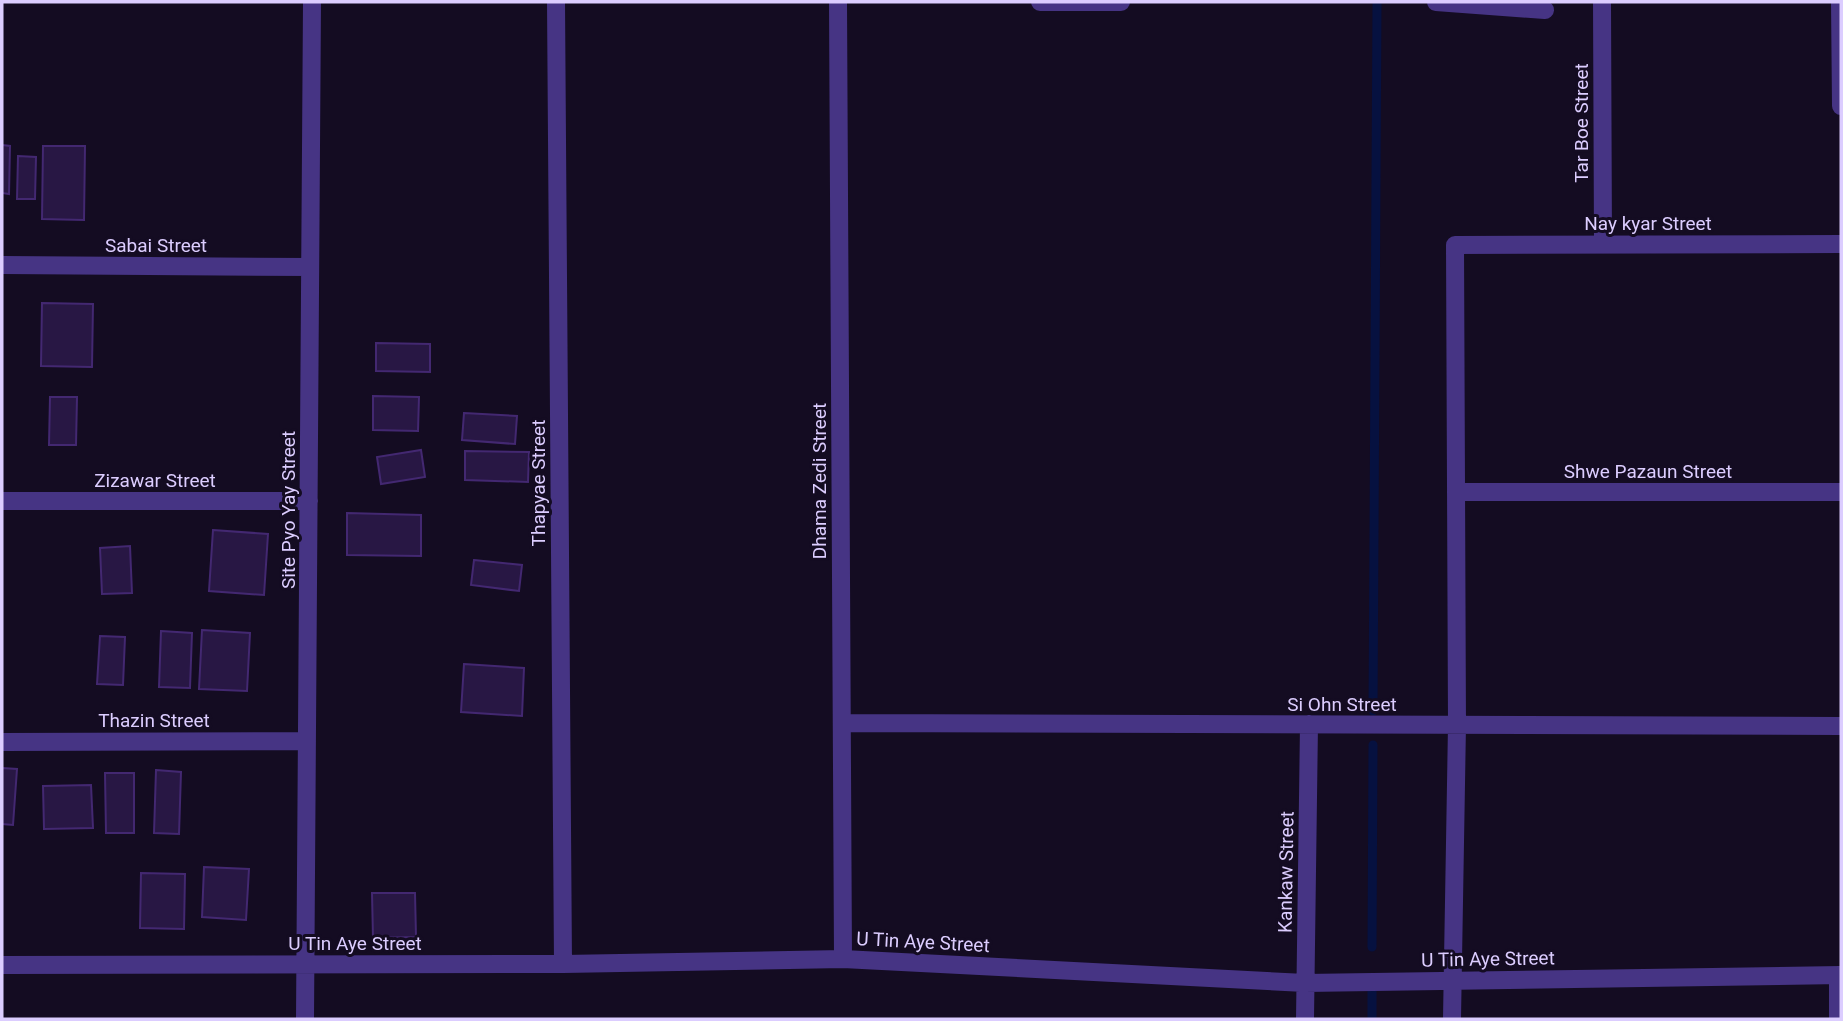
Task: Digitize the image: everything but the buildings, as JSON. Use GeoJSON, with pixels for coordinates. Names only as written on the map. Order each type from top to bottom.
{"type":"FeatureCollection","features":[{"type":"Feature","properties":{"kind":"street","name":"Site Pyo Yay Street"},"geometry":{"type":"LineString","coordinates":[[305,1019],[312,2]]}},
{"type":"Feature","properties":{"kind":"street","name":"Thapyae Street"},"geometry":{"type":"LineString","coordinates":[[556,2],[563,964]]}},
{"type":"Feature","properties":{"kind":"street","name":"Dhama Zedi Street"},"geometry":{"type":"LineString","coordinates":[[838,2],[843,959]]}},
{"type":"Feature","properties":{"kind":"street"},"geometry":{"type":"LineString","coordinates":[[1040,2],[1121,2]]}},
{"type":"Feature","properties":{"kind":"street"},"geometry":{"type":"LineString","coordinates":[[1436,2],[1545,10]]}},
{"type":"Feature","properties":{"kind":"street","name":"Tar Boe Street"},"geometry":{"type":"LineString","coordinates":[[1602,2],[1603,244]]}},
{"type":"Feature","properties":{"kind":"street"},"geometry":{"type":"LineString","coordinates":[[1840,2],[1841,106]]}},
{"type":"Feature","properties":{"kind":"street","name":"Nay kyar Street"},"geometry":{"type":"LineString","coordinates":[[1456,492],[1455,245],[1841,244]]}},
{"type":"Feature","properties":{"kind":"street","name":"Sabai Street"},"geometry":{"type":"LineString","coordinates":[[2,265],[310,267]]}},
{"type":"Feature","properties":{"kind":"street"},"geometry":{"type":"LineString","coordinates":[[1452,1019],[1457,725],[1456,492]]}},
{"type":"Feature","properties":{"kind":"street","name":"Shwe Pazaun Street"},"geometry":{"type":"LineString","coordinates":[[1456,492],[1841,492]]}},
{"type":"Feature","properties":{"kind":"street","name":"Zizawar Street"},"geometry":{"type":"LineString","coordinates":[[2,501],[309,501]]}},
{"type":"Feature","properties":{"kind":"street","name":"Si Ohn Street"},"geometry":{"type":"LineString","coordinates":[[842,723],[1841,726]]}},
{"type":"Feature","properties":{"kind":"street","name":"Kankaw Street"},"geometry":{"type":"LineString","coordinates":[[1305,1019],[1309,724]]}},
{"type":"Feature","properties":{"kind":"street","name":"Thazin Street"},"geometry":{"type":"LineString","coordinates":[[2,742],[307,741]]}},
{"type":"Feature","properties":{"kind":"street","name":"U Tin Aye Street"},"geometry":{"type":"LineString","coordinates":[[2,965],[563,964],[843,959],[1305,983],[1840,975]]}},
{"type":"Feature","properties":{"kind":"street"},"geometry":{"type":"LineString","coordinates":[[1838,1019],[1840,975]]}},
{"type":"Feature","properties":{"kind":"waterway"},"geometry":{"type":"LineString","coordinates":[[1373,711],[1377,2]]}},
{"type":"Feature","properties":{"kind":"waterway"},"geometry":{"type":"LineString","coordinates":[[1372,947],[1373,745]]}},
{"type":"Feature","properties":{"kind":"waterway"},"geometry":{"type":"LineString","coordinates":[[1372,980],[1372,1019]]}}]}
